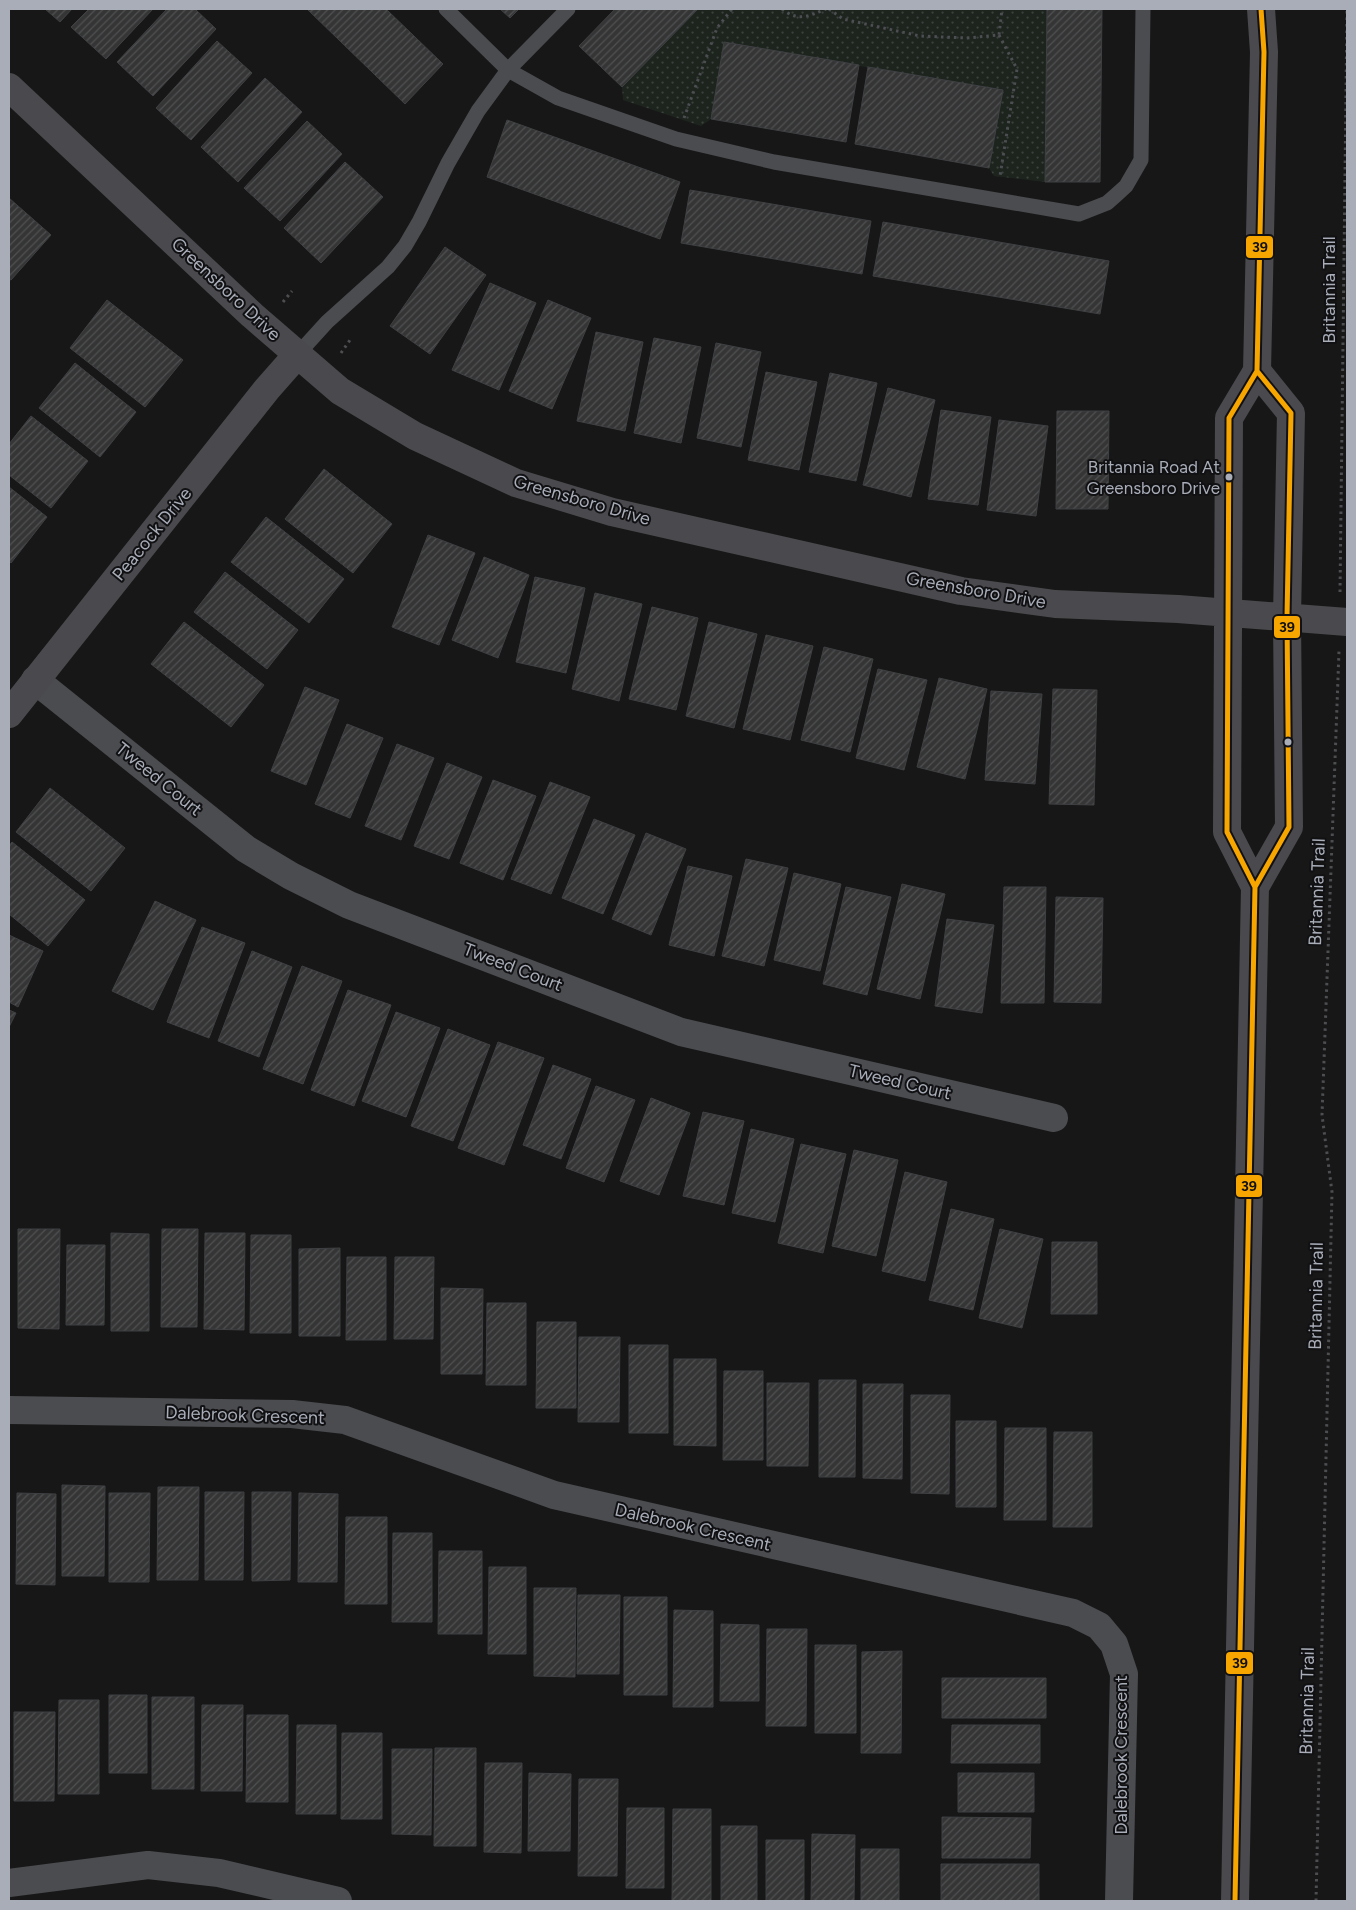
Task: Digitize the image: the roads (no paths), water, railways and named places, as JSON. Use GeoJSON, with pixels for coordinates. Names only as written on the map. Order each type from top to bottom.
{"type":"FeatureCollection","features":[{"type":"Feature","properties":{"kind":"main road"},"geometry":{"type":"LineString","coordinates":[[1235,1901],[1255,887],[1227,832],[1228,418],[1257,371],[1264,52],[1261,9]]}},
{"type":"Feature","properties":{"kind":"main road","name":"Greensboro Drive"},"geometry":{"type":"LineString","coordinates":[[9,87],[298,355],[340,391],[415,436],[516,483],[612,512],[961,591],[1055,604],[1178,609],[1347,622]]}},
{"type":"Feature","properties":{"kind":"main road","name":"Peacock Drive"},"geometry":{"type":"LineString","coordinates":[[9,714],[267,390],[298,355]]}},
{"type":"Feature","properties":{"kind":"main road"},"geometry":{"type":"LineString","coordinates":[[1255,887],[1289,827],[1287,618],[1291,413],[1257,371]]}},
{"type":"Feature","properties":{"kind":"street","name":"Tweed Court"},"geometry":{"type":"LineString","coordinates":[[35,680],[246,849],[291,876],[349,905],[681,1032],[1054,1118]]}},
{"type":"Feature","properties":{"kind":"street","name":"Dalebrook Crescent"},"geometry":{"type":"LineString","coordinates":[[9,1410],[292,1414],[345,1420],[554,1495],[1073,1613],[1099,1626],[1114,1644],[1124,1674],[1119,1901]]}},
{"type":"Feature","properties":{"kind":"street"},"geometry":{"type":"LineString","coordinates":[[9,1883],[148,1865],[219,1873],[338,1901]]}},
{"type":"Feature","properties":{"kind":"lane"},"geometry":{"type":"LineString","coordinates":[[446,9],[508,70],[558,98],[676,139],[774,162],[1080,214],[1107,203],[1115,196],[1126,186],[1141,160],[1142,9]]}},
{"type":"Feature","properties":{"kind":"lane"},"geometry":{"type":"LineString","coordinates":[[298,355],[327,322],[388,267],[405,246],[448,163],[478,111],[508,70],[568,9]]}},
{"type":"Feature","properties":{"kind":"place","name":"Britannia Road At Greensboro Drive"},"geometry":{"type":"Point","coordinates":[1229,477]}}]}
